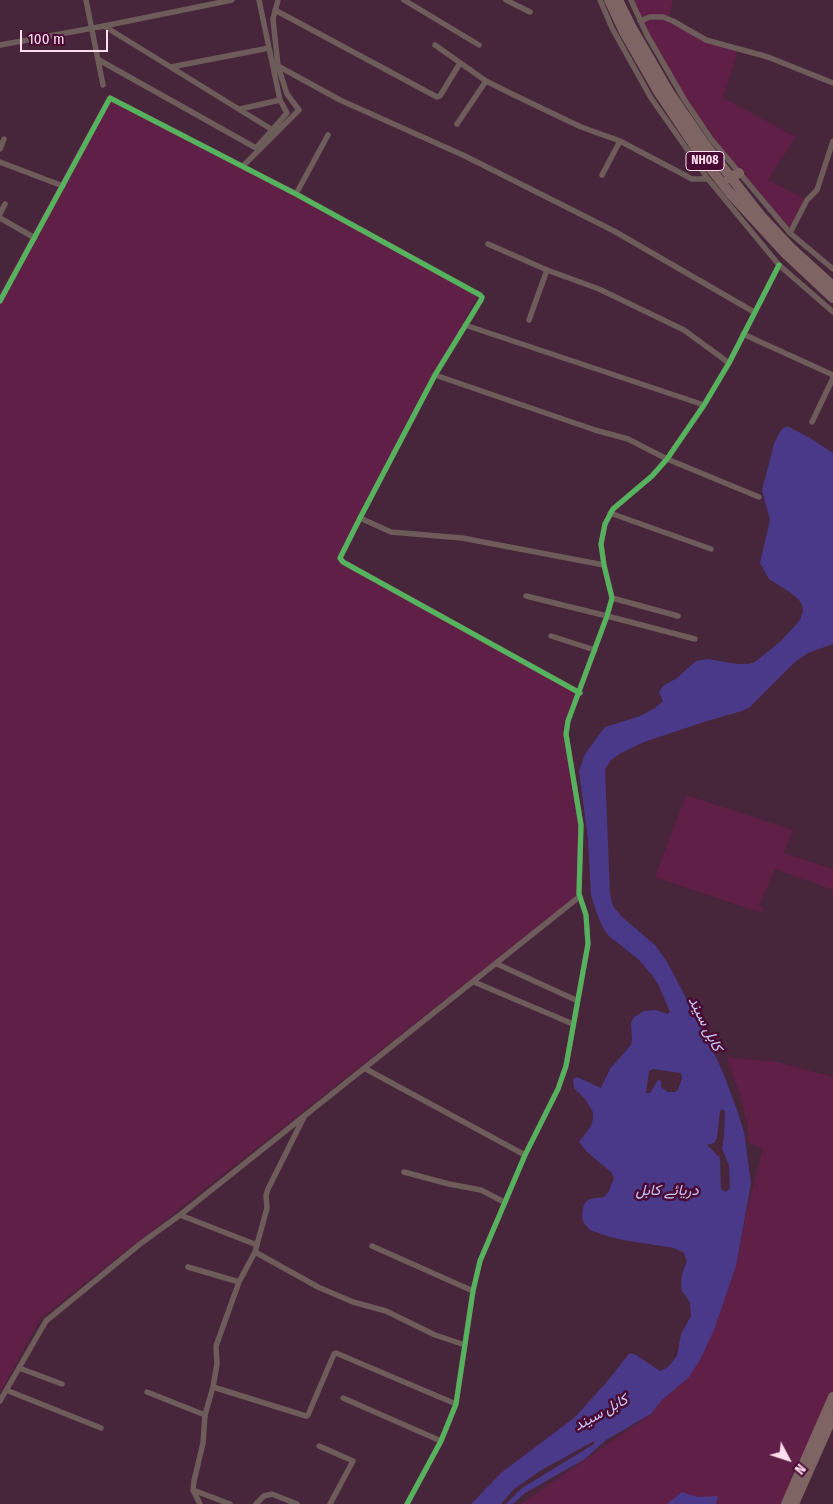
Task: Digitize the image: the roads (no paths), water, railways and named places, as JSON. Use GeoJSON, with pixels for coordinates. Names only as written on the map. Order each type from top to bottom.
{"type":"FeatureCollection","features":[{"type":"Feature","properties":{"kind":"highway","name":"NH08"},"geometry":{"type":"LineString","coordinates":[[609,0],[624,32],[659,93],[726,194],[833,298]]}},
{"type":"Feature","properties":{"kind":"highway","name":"NH08"},"geometry":{"type":"LineString","coordinates":[[618,0],[632,28],[670,92],[734,175],[762,217],[785,242],[833,286]]}},
{"type":"Feature","properties":{"kind":"highway"},"geometry":{"type":"LineString","coordinates":[[786,1504],[833,1397]]}},
{"type":"Feature","properties":{"kind":"highway"},"geometry":{"type":"LineString","coordinates":[[794,1504],[833,1416]]}},
{"type":"Feature","properties":{"kind":"street"},"geometry":{"type":"LineString","coordinates":[[86,0],[103,86]]}},
{"type":"Feature","properties":{"kind":"street"},"geometry":{"type":"LineString","coordinates":[[0,45],[232,0]]}},
{"type":"Feature","properties":{"kind":"street"},"geometry":{"type":"LineString","coordinates":[[99,60],[256,148],[287,113],[280,100],[259,0]]}},
{"type":"Feature","properties":{"kind":"street"},"geometry":{"type":"LineString","coordinates":[[243,166],[299,110],[287,94],[278,66],[273,19],[278,0]]}},
{"type":"Feature","properties":{"kind":"street"},"geometry":{"type":"LineString","coordinates":[[404,0],[479,45]]}},
{"type":"Feature","properties":{"kind":"street"},"geometry":{"type":"LineString","coordinates":[[506,0],[530,12]]}},
{"type":"Feature","properties":{"kind":"street"},"geometry":{"type":"LineString","coordinates":[[600,0],[612,28],[651,98],[708,179],[726,194],[779,265],[833,312]]}},
{"type":"Feature","properties":{"kind":"street"},"geometry":{"type":"LineString","coordinates":[[631,0],[640,21],[707,141]]}},
{"type":"Feature","properties":{"kind":"street"},"geometry":{"type":"LineString","coordinates":[[274,10],[437,97],[440,96],[460,63]]}},
{"type":"Feature","properties":{"kind":"street"},"geometry":{"type":"LineString","coordinates":[[640,21],[650,17],[663,17],[673,20],[706,40],[768,57],[833,83]]}},
{"type":"Feature","properties":{"kind":"street"},"geometry":{"type":"LineString","coordinates":[[104,26],[271,129]]}},
{"type":"Feature","properties":{"kind":"street"},"geometry":{"type":"LineString","coordinates":[[435,46],[486,81],[580,127],[620,141],[692,179],[708,179]]}},
{"type":"Feature","properties":{"kind":"street"},"geometry":{"type":"LineString","coordinates":[[171,67],[269,48]]}},
{"type":"Feature","properties":{"kind":"street"},"geometry":{"type":"LineString","coordinates":[[278,66],[340,100],[465,156],[614,231],[754,312]]}},
{"type":"Feature","properties":{"kind":"street"},"geometry":{"type":"LineString","coordinates":[[457,124],[486,81]]}},
{"type":"Feature","properties":{"kind":"street"},"geometry":{"type":"LineString","coordinates":[[0,301],[110,98],[296,194],[480,295],[482,297],[481,300],[435,375],[340,558],[341,561],[580,693]]}},
{"type":"Feature","properties":{"kind":"street"},"geometry":{"type":"LineString","coordinates":[[240,109],[280,100]]}},
{"type":"Feature","properties":{"kind":"street"},"geometry":{"type":"LineString","coordinates":[[296,194],[328,135]]}},
{"type":"Feature","properties":{"kind":"street"},"geometry":{"type":"LineString","coordinates":[[0,149],[4,139]]}},
{"type":"Feature","properties":{"kind":"street"},"geometry":{"type":"LineString","coordinates":[[602,175],[620,141]]}},
{"type":"Feature","properties":{"kind":"street"},"geometry":{"type":"LineString","coordinates":[[790,233],[807,200],[817,190],[833,141]]}},
{"type":"Feature","properties":{"kind":"street"},"geometry":{"type":"LineString","coordinates":[[0,162],[63,186]]}},
{"type":"Feature","properties":{"kind":"street"},"geometry":{"type":"LineString","coordinates":[[734,175],[790,233],[833,269]]}},
{"type":"Feature","properties":{"kind":"street"},"geometry":{"type":"LineString","coordinates":[[0,214],[5,204]]}},
{"type":"Feature","properties":{"kind":"street"},"geometry":{"type":"LineString","coordinates":[[0,218],[34,238]]}},
{"type":"Feature","properties":{"kind":"street"},"geometry":{"type":"LineString","coordinates":[[488,244],[547,270],[599,289],[684,330],[729,363]]}},
{"type":"Feature","properties":{"kind":"street"},"geometry":{"type":"LineString","coordinates":[[407,1504],[441,1441],[456,1404],[473,1291],[480,1261],[525,1155],[558,1089],[566,1066],[588,944],[586,915],[579,897],[581,825],[566,734],[568,721],[580,693],[612,598],[604,565],[601,544],[602,533],[610,513],[652,476],[667,459],[704,405],[729,363],[779,265]]}},
{"type":"Feature","properties":{"kind":"street"},"geometry":{"type":"LineString","coordinates":[[529,320],[547,270]]}},
{"type":"Feature","properties":{"kind":"street"},"geometry":{"type":"LineString","coordinates":[[466,325],[704,405]]}},
{"type":"Feature","properties":{"kind":"street"},"geometry":{"type":"LineString","coordinates":[[743,334],[833,376],[812,422]]}},
{"type":"Feature","properties":{"kind":"street"},"geometry":{"type":"LineString","coordinates":[[435,375],[595,430],[628,439],[667,459],[759,497]]}},
{"type":"Feature","properties":{"kind":"street"},"geometry":{"type":"LineString","coordinates":[[610,513],[711,549]]}},
{"type":"Feature","properties":{"kind":"street"},"geometry":{"type":"LineString","coordinates":[[360,518],[391,532],[462,538],[604,565]]}},
{"type":"Feature","properties":{"kind":"street"},"geometry":{"type":"LineString","coordinates":[[526,596],[695,639]]}},
{"type":"Feature","properties":{"kind":"street"},"geometry":{"type":"LineString","coordinates":[[612,598],[678,616]]}},
{"type":"Feature","properties":{"kind":"street"},"geometry":{"type":"LineString","coordinates":[[551,636],[595,650]]}},
{"type":"Feature","properties":{"kind":"street"},"geometry":{"type":"LineString","coordinates":[[0,1402],[46,1321],[140,1244],[497,964],[579,897]]}},
{"type":"Feature","properties":{"kind":"street"},"geometry":{"type":"LineString","coordinates":[[497,964],[578,1002]]}},
{"type":"Feature","properties":{"kind":"street"},"geometry":{"type":"LineString","coordinates":[[474,982],[573,1024]]}},
{"type":"Feature","properties":{"kind":"street"},"geometry":{"type":"LineString","coordinates":[[364,1068],[525,1155]]}},
{"type":"Feature","properties":{"kind":"street"},"geometry":{"type":"LineString","coordinates":[[200,1504],[193,1490],[203,1443],[205,1415],[217,1364],[216,1346],[240,1282],[255,1252],[267,1208],[266,1196],[268,1189],[305,1115]]}},
{"type":"Feature","properties":{"kind":"street"},"geometry":{"type":"LineString","coordinates":[[404,1172],[481,1190],[504,1202]]}},
{"type":"Feature","properties":{"kind":"street"},"geometry":{"type":"LineString","coordinates":[[180,1214],[257,1245]]}},
{"type":"Feature","properties":{"kind":"street"},"geometry":{"type":"LineString","coordinates":[[372,1246],[473,1291]]}},
{"type":"Feature","properties":{"kind":"street"},"geometry":{"type":"LineString","coordinates":[[255,1252],[344,1298],[386,1311],[434,1335],[465,1345]]}},
{"type":"Feature","properties":{"kind":"street"},"geometry":{"type":"LineString","coordinates":[[188,1267],[240,1282]]}},
{"type":"Feature","properties":{"kind":"street"},"geometry":{"type":"LineString","coordinates":[[213,1387],[306,1416],[336,1353],[456,1404]]}},
{"type":"Feature","properties":{"kind":"street"},"geometry":{"type":"LineString","coordinates":[[19,1368],[62,1384]]}},
{"type":"Feature","properties":{"kind":"street"},"geometry":{"type":"LineString","coordinates":[[6,1390],[100,1428]]}},
{"type":"Feature","properties":{"kind":"street"},"geometry":{"type":"LineString","coordinates":[[147,1392],[205,1415]]}},
{"type":"Feature","properties":{"kind":"street"},"geometry":{"type":"LineString","coordinates":[[343,1398],[441,1441]]}},
{"type":"Feature","properties":{"kind":"street"},"geometry":{"type":"LineString","coordinates":[[319,1446],[353,1461],[330,1504]]}},
{"type":"Feature","properties":{"kind":"street"},"geometry":{"type":"LineString","coordinates":[[193,1490],[230,1504]]}},
{"type":"Feature","properties":{"kind":"street"},"geometry":{"type":"LineString","coordinates":[[256,1504],[264,1496],[272,1494],[297,1504]]}},
{"type":"Feature","properties":{"kind":"water","name":"دریائے کابل"},"geometry":{"type":"Polygon","coordinates":[[[787,426],[833,453],[833,644],[808,653],[796,661],[750,707],[644,742],[621,753],[611,760],[605,769],[610,894],[613,906],[621,916],[656,946],[667,962],[707,1037],[724,1075],[744,1132],[751,1183],[736,1266],[714,1330],[700,1360],[689,1377],[661,1401],[651,1414],[606,1440],[585,1459],[525,1493],[513,1504],[506,1504],[522,1488],[594,1444],[594,1441],[540,1471],[514,1489],[501,1504],[471,1504],[501,1473],[574,1418],[628,1355],[631,1353],[636,1355],[660,1371],[668,1367],[677,1356],[681,1334],[691,1316],[690,1302],[682,1291],[681,1286],[682,1274],[687,1261],[684,1253],[674,1248],[607,1236],[590,1230],[582,1218],[585,1203],[589,1199],[604,1197],[609,1191],[614,1178],[611,1172],[587,1152],[579,1142],[591,1126],[593,1112],[585,1099],[574,1088],[573,1079],[577,1077],[601,1088],[610,1069],[631,1045],[631,1023],[634,1017],[644,1011],[655,1010],[668,1014],[670,1012],[652,975],[638,959],[609,936],[603,928],[596,911],[591,895],[588,839],[579,771],[585,754],[605,727],[640,716],[655,708],[663,701],[659,692],[663,686],[677,678],[696,661],[708,659],[737,664],[755,662],[781,641],[800,620],[803,611],[799,600],[769,579],[760,563],[770,520],[762,490],[774,444],[781,430],[787,426]],[[653,1069],[649,1071],[646,1093],[650,1093],[658,1080],[661,1081],[661,1087],[668,1092],[678,1090],[682,1078],[681,1073],[653,1069]],[[722,1109],[720,1111],[717,1138],[714,1143],[707,1145],[720,1158],[721,1189],[726,1192],[730,1188],[729,1165],[722,1149],[725,1111],[722,1109]]]}},
{"type":"Feature","properties":{"kind":"water"},"geometry":{"type":"Polygon","coordinates":[[[682,1492],[697,1497],[718,1496],[716,1504],[667,1504],[682,1492]]]}},
{"type":"Feature","properties":{"kind":"water label","name":"کابل سيند"},"geometry":{"type":"Point","coordinates":[705,1024]}},
{"type":"Feature","properties":{"kind":"water label","name":"کابل سيند"},"geometry":{"type":"Point","coordinates":[601,1413]}}]}
